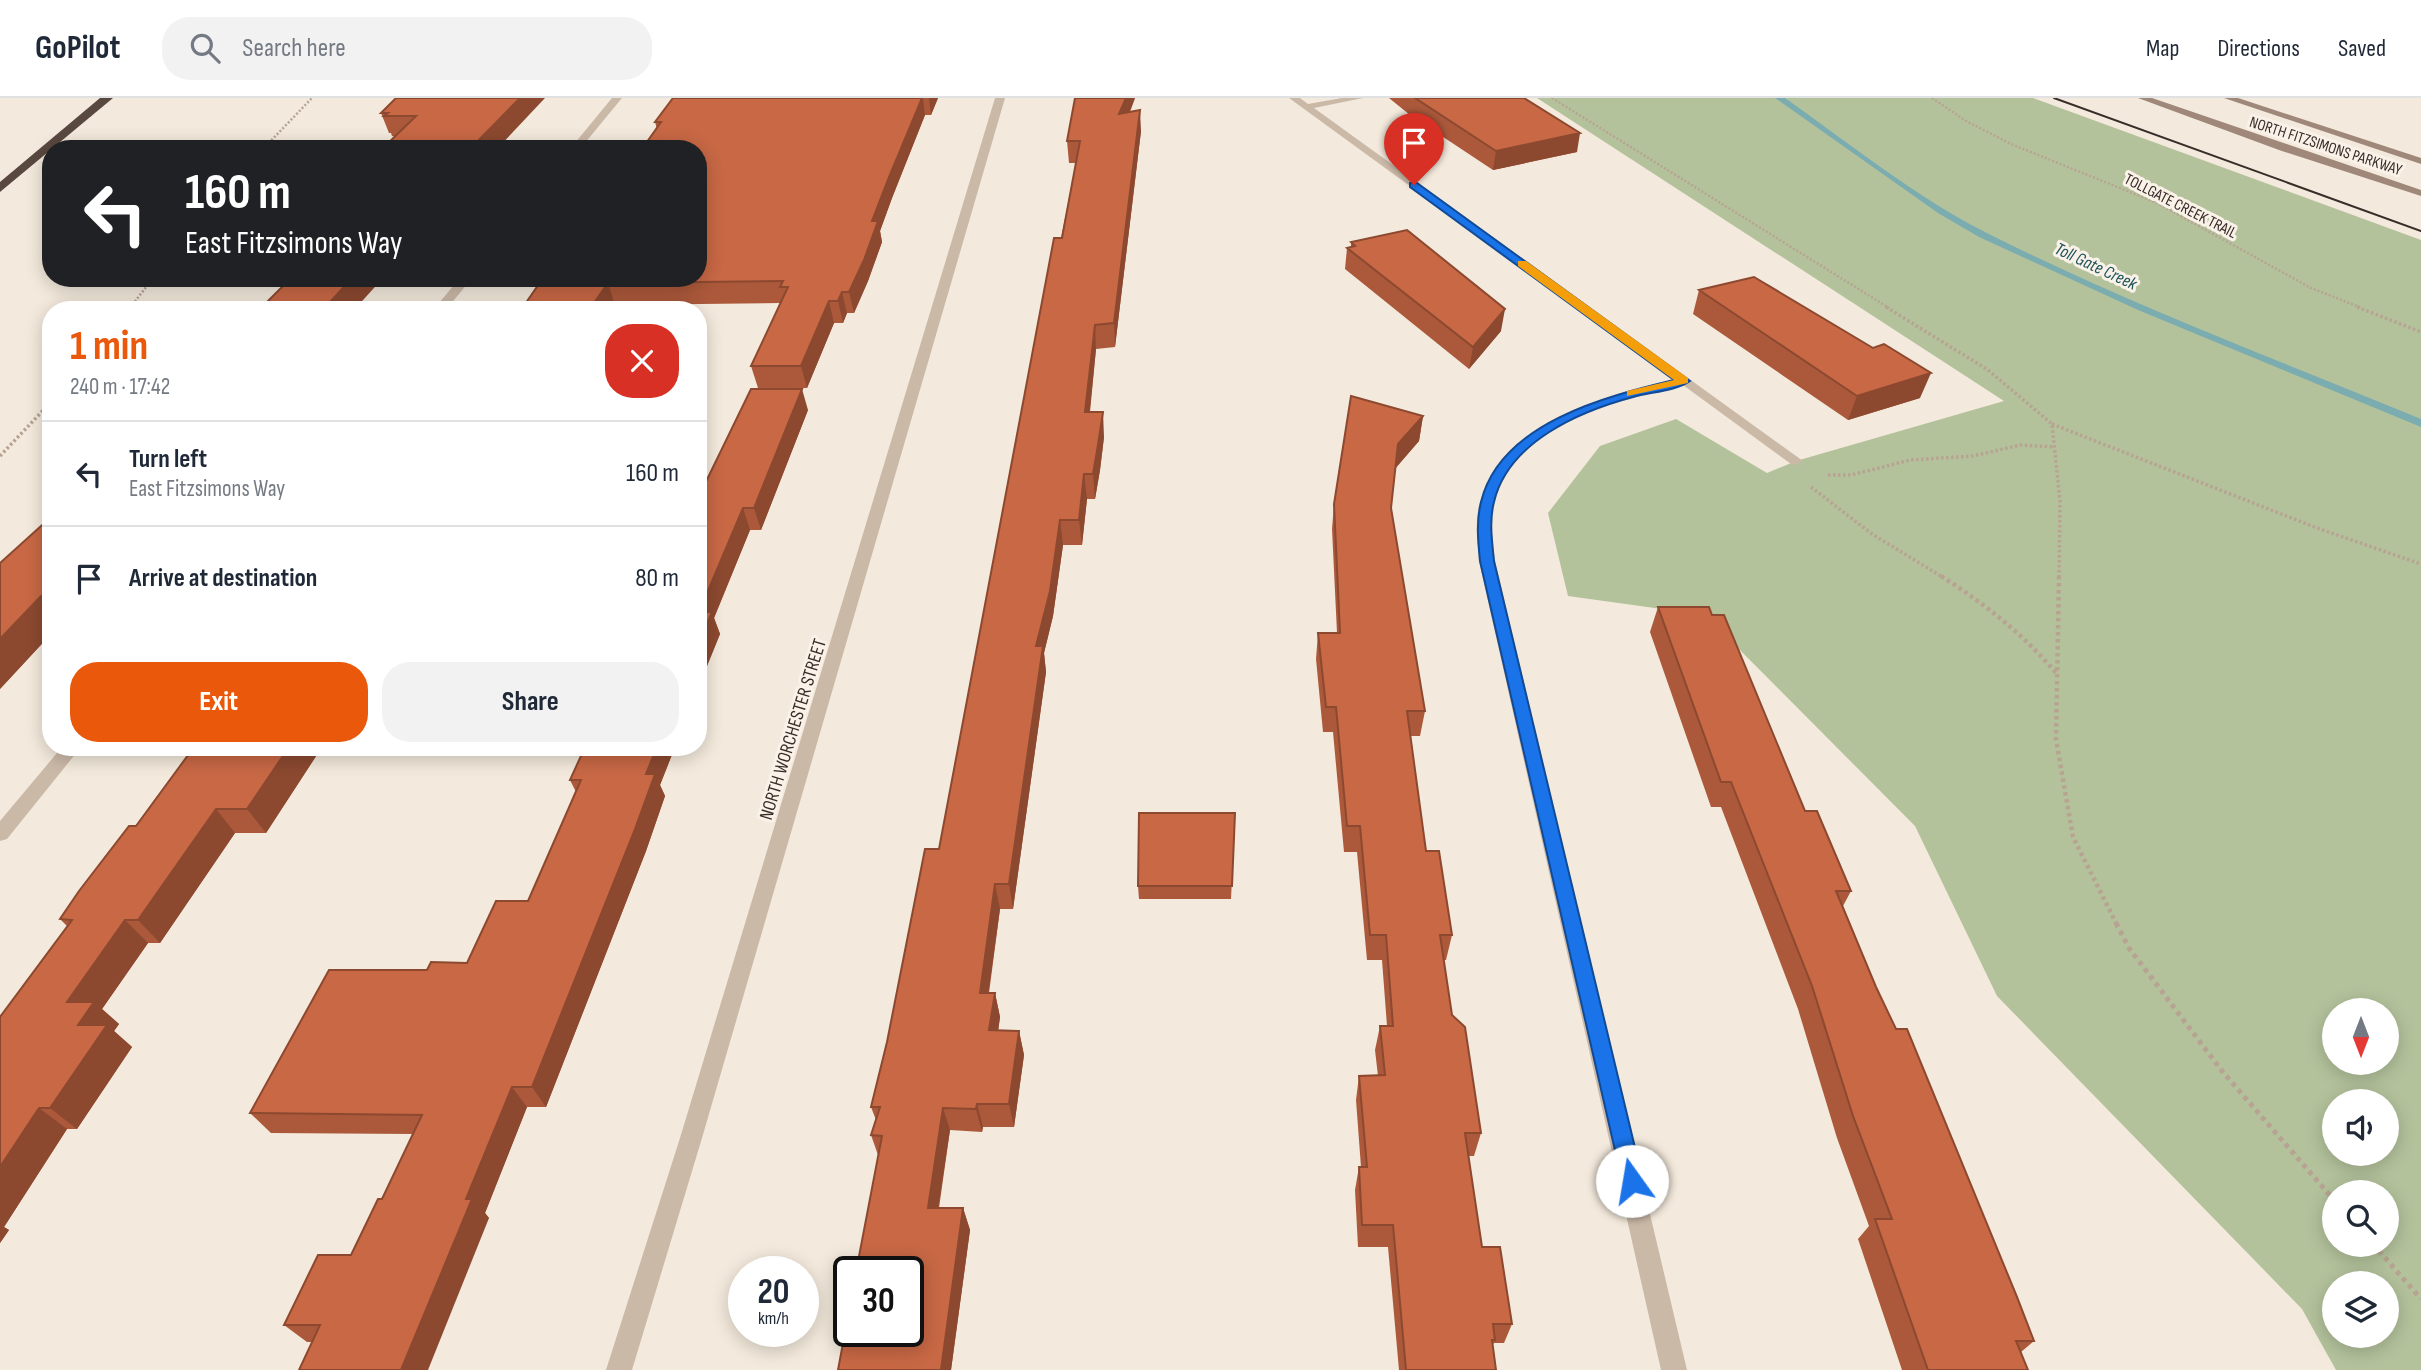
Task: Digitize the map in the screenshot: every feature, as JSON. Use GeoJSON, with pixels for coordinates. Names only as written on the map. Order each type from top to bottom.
{"type":"FeatureCollection","features":[{"type":"Feature","properties":{"kind":"highway"},"geometry":{"type":"LineString","coordinates":[[57,140],[107,98]]}},
{"type":"Feature","properties":{"kind":"highway"},"geometry":{"type":"LineString","coordinates":[[0,188],[42,153]]}},
{"type":"Feature","properties":{"kind":"main road","name":"NORTH FITZSIMONS PARKWAY"},"geometry":{"type":"LineString","coordinates":[[2143,98],[2421,193]]}},
{"type":"Feature","properties":{"kind":"main road","name":"NORTH FITZSIMONS PARKWAY"},"geometry":{"type":"LineString","coordinates":[[2229,98],[2421,162]]}},
{"type":"Feature","properties":{"kind":"street"},"geometry":{"type":"LineString","coordinates":[[582,140],[617,98]]}},
{"type":"Feature","properties":{"kind":"street","name":"NORTH WORCHESTER STREET"},"geometry":{"type":"LineString","coordinates":[[619,1370],[703,1098],[1000,98]]}},
{"type":"Feature","properties":{"kind":"street"},"geometry":{"type":"LineString","coordinates":[[1294,98],[1793,463]]}},
{"type":"Feature","properties":{"kind":"street"},"geometry":{"type":"LineString","coordinates":[[1306,107],[1358,98]]}},
{"type":"Feature","properties":{"kind":"street"},"geometry":{"type":"LineString","coordinates":[[447,301],[458,287]]}},
{"type":"Feature","properties":{"kind":"street"},"geometry":{"type":"LineString","coordinates":[[1674,1370],[1487,561],[1484,531],[1488,500],[1508,461],[1522,447],[1543,432],[1581,412],[1626,395],[1684,381]]}},
{"type":"Feature","properties":{"kind":"street"},"geometry":{"type":"LineString","coordinates":[[0,834],[65,756]]}},
{"type":"Feature","properties":{"kind":"path"},"geometry":{"type":"LineString","coordinates":[[272,140],[312,98]]}},
{"type":"Feature","properties":{"kind":"path"},"geometry":{"type":"LineString","coordinates":[[1552,98],[1988,370],[2052,424],[2317,528],[2421,564]]}},
{"type":"Feature","properties":{"kind":"path","name":"TOLLGATE CREEK TRAIL"},"geometry":{"type":"LineString","coordinates":[[1931,98],[1999,138],[2174,211],[2311,288],[2421,332]]}},
{"type":"Feature","properties":{"kind":"path"},"geometry":{"type":"LineString","coordinates":[[0,456],[42,412]]}},
{"type":"Feature","properties":{"kind":"path"},"geometry":{"type":"LineString","coordinates":[[2052,424],[2060,501],[2056,739],[2073,837],[2129,948],[2222,1071],[2322,1186]]}},
{"type":"Feature","properties":{"kind":"path"},"geometry":{"type":"LineString","coordinates":[[1793,463],[1840,476],[1910,460],[1973,456],[2021,445],[2055,447]]}},
{"type":"Feature","properties":{"kind":"path"},"geometry":{"type":"LineString","coordinates":[[1793,463],[1860,526],[1981,601],[2021,632],[2057,674]]}},
{"type":"Feature","properties":{"kind":"path"},"geometry":{"type":"LineString","coordinates":[[2384,1257],[2421,1299]]}},
{"type":"Feature","properties":{"kind":"green space"},"geometry":{"type":"Polygon","coordinates":[[[1537,98],[2033,98],[2421,240],[2421,1370],[2336,1370],[2324,1348],[2399,1348],[2399,1271],[2322,1271],[2322,1345],[2302,1309],[1997,996],[1915,826],[1705,615],[1568,596],[1548,513],[1600,446],[1676,419],[1767,473],[1796,461],[2004,401],[1537,98]]]}},
{"type":"Feature","properties":{"kind":"building"},"geometry":{"type":"Polygon","coordinates":[[[396,98],[520,98],[479,140],[391,140],[416,116],[384,116],[388,113],[381,113],[396,98]]]}},
{"type":"Feature","properties":{"kind":"building"},"geometry":{"type":"Polygon","coordinates":[[[673,98],[922,98],[872,221],[878,221],[864,260],[849,292],[842,292],[838,301],[829,301],[801,366],[751,366],[788,287],[780,287],[783,281],[707,282],[707,140],[648,140],[661,122],[655,122],[673,98]]]}},
{"type":"Feature","properties":{"kind":"building"},"geometry":{"type":"Polygon","coordinates":[[[1075,98],[1126,98],[1119,114],[1140,110],[1114,323],[1095,325],[1085,412],[1103,412],[1093,474],[1084,474],[1079,520],[1060,520],[1050,591],[1036,646],[1043,646],[1009,884],[995,884],[980,993],[995,993],[989,1030],[1019,1031],[1009,1104],[977,1104],[976,1109],[943,1108],[928,1208],[963,1208],[941,1370],[838,1370],[842,1347],[924,1347],[924,1256],[859,1256],[882,1136],[871,1135],[880,1107],[871,1107],[887,1042],[925,849],[939,849],[1054,238],[1062,238],[1080,141],[1067,141],[1075,98]]]}},
{"type":"Feature","properties":{"kind":"building"},"geometry":{"type":"Polygon","coordinates":[[[1415,98],[1524,98],[1580,133],[1496,151],[1415,98]]]}},
{"type":"Feature","properties":{"kind":"building"},"geometry":{"type":"Polygon","coordinates":[[[1407,230],[1505,309],[1473,347],[1347,248],[1355,246],[1351,242],[1407,230]]]}},
{"type":"Feature","properties":{"kind":"building"},"geometry":{"type":"Polygon","coordinates":[[[1754,277],[1873,348],[1884,344],[1931,373],[1857,396],[1699,290],[1754,277]]]}},
{"type":"Feature","properties":{"kind":"building"},"geometry":{"type":"Polygon","coordinates":[[[282,287],[344,287],[331,301],[268,301],[282,287]]]}},
{"type":"Feature","properties":{"kind":"building"},"geometry":{"type":"Polygon","coordinates":[[[537,287],[605,287],[595,301],[527,301],[537,287]]]}},
{"type":"Feature","properties":{"kind":"building"},"geometry":{"type":"Polygon","coordinates":[[[751,389],[802,389],[754,508],[743,508],[707,593],[707,480],[751,389]]]}},
{"type":"Feature","properties":{"kind":"building"},"geometry":{"type":"Polygon","coordinates":[[[1351,396],[1423,416],[1398,444],[1391,508],[1425,711],[1407,711],[1426,851],[1439,851],[1452,935],[1440,935],[1452,1015],[1465,1027],[1481,1133],[1465,1133],[1482,1247],[1500,1247],[1512,1324],[1493,1324],[1496,1370],[1406,1370],[1393,1225],[1362,1225],[1359,1167],[1367,1167],[1359,1076],[1385,1075],[1380,1026],[1393,1026],[1386,935],[1370,935],[1360,826],[1347,826],[1336,707],[1326,707],[1318,633],[1340,633],[1334,504],[1351,396]]]}},
{"type":"Feature","properties":{"kind":"building"},"geometry":{"type":"Polygon","coordinates":[[[42,525],[42,596],[0,639],[0,563],[42,525]]]}},
{"type":"Feature","properties":{"kind":"building"},"geometry":{"type":"Polygon","coordinates":[[[1658,607],[1709,607],[1712,615],[1724,615],[1805,811],[1817,811],[1851,891],[1836,891],[1896,1029],[1907,1029],[2017,1297],[2034,1341],[2016,1341],[2028,1370],[1928,1370],[1875,1219],[1892,1219],[1853,1116],[1812,986],[1731,782],[1721,782],[1658,607]]]}},
{"type":"Feature","properties":{"kind":"building"},"geometry":{"type":"Polygon","coordinates":[[[187,756],[283,756],[247,809],[216,809],[138,920],[125,920],[67,1002],[94,1002],[78,1025],[107,1025],[50,1108],[39,1108],[0,1167],[0,1017],[72,920],[60,919],[79,891],[129,826],[136,826],[187,756]]]}},
{"type":"Feature","properties":{"kind":"building"},"geometry":{"type":"Polygon","coordinates":[[[581,756],[653,756],[646,774],[655,774],[635,829],[532,1087],[512,1087],[466,1199],[472,1199],[401,1370],[299,1370],[320,1325],[284,1325],[318,1255],[351,1255],[378,1199],[382,1199],[422,1115],[250,1113],[329,970],[427,970],[431,962],[467,963],[496,901],[528,901],[581,780],[570,780],[581,756]]]}},
{"type":"Feature","properties":{"kind":"building"},"geometry":{"type":"Polygon","coordinates":[[[1139,813],[1235,813],[1232,886],[1138,886],[1139,813]]]}},
{"type":"Feature","properties":{"kind":"waterway","name":"Toll Gate Creek"},"geometry":{"type":"LineString","coordinates":[[1779,98],[1941,211],[1983,235],[2142,308],[2421,423]]}},
{"type":"Feature","properties":{"kind":"tram line"},"geometry":{"type":"LineString","coordinates":[[2054,98],[2421,231]]}},
{"type":"Feature","properties":{"kind":"slow traffic"},"geometry":{"type":"LineString","coordinates":[[1522,263],[1684,381],[1631,394]]}},
{"type":"Feature","properties":{"kind":"route"},"geometry":{"type":"LineString","coordinates":[[1414,185],[1684,381],[1626,395],[1581,412],[1543,432],[1522,447],[1508,461],[1488,500],[1484,531],[1487,561],[1632,1181]]}}]}
